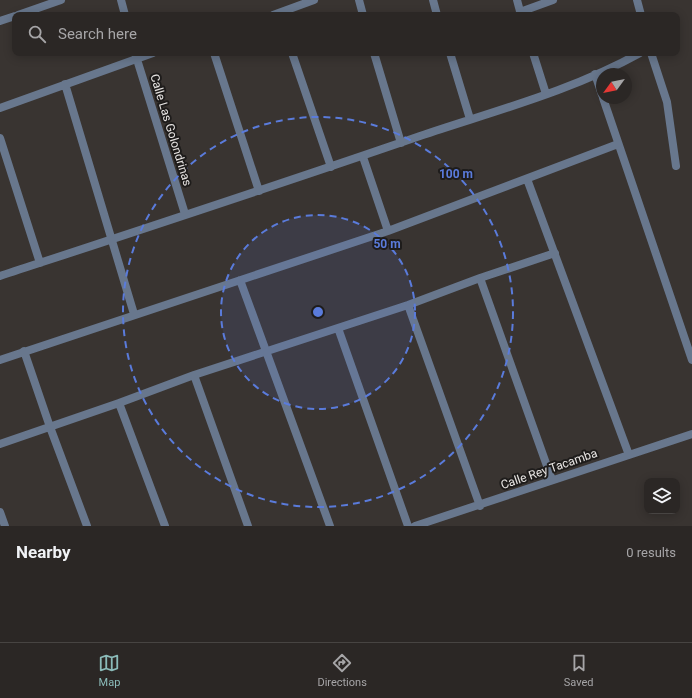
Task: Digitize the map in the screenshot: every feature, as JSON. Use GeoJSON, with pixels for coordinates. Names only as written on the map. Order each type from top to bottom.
{"type":"FeatureCollection","features":[{"type":"Feature","properties":{"kind":"street"},"geometry":{"type":"LineString","coordinates":[[27,12],[61,0]]}},
{"type":"Feature","properties":{"kind":"street"},"geometry":{"type":"LineString","coordinates":[[121,0],[124,12]]}},
{"type":"Feature","properties":{"kind":"street"},"geometry":{"type":"LineString","coordinates":[[282,12],[314,0]]}},
{"type":"Feature","properties":{"kind":"street"},"geometry":{"type":"LineString","coordinates":[[359,0],[362,12]]}},
{"type":"Feature","properties":{"kind":"street"},"geometry":{"type":"LineString","coordinates":[[433,0],[436,12]]}},
{"type":"Feature","properties":{"kind":"street"},"geometry":{"type":"LineString","coordinates":[[516,0],[520,12]]}},
{"type":"Feature","properties":{"kind":"street"},"geometry":{"type":"LineString","coordinates":[[526,12],[553,0]]}},
{"type":"Feature","properties":{"kind":"street"},"geometry":{"type":"LineString","coordinates":[[637,0],[640,12]]}},
{"type":"Feature","properties":{"kind":"street"},"geometry":{"type":"LineString","coordinates":[[0,21],[12,17]]}},
{"type":"Feature","properties":{"kind":"street"},"geometry":{"type":"LineString","coordinates":[[0,108],[136,56]]}},
{"type":"Feature","properties":{"kind":"street","name":"Calle Las Golondrinas"},"geometry":{"type":"LineString","coordinates":[[136,56],[185,214]]}},
{"type":"Feature","properties":{"kind":"street"},"geometry":{"type":"LineString","coordinates":[[215,56],[259,190]]}},
{"type":"Feature","properties":{"kind":"street"},"geometry":{"type":"LineString","coordinates":[[293,56],[331,167]]}},
{"type":"Feature","properties":{"kind":"street"},"geometry":{"type":"LineString","coordinates":[[375,56],[401,143]]}},
{"type":"Feature","properties":{"kind":"street"},"geometry":{"type":"LineString","coordinates":[[451,56],[470,119]]}},
{"type":"Feature","properties":{"kind":"street"},"geometry":{"type":"LineString","coordinates":[[534,56],[546,94]]}},
{"type":"Feature","properties":{"kind":"street"},"geometry":{"type":"LineString","coordinates":[[0,276],[185,214],[363,157],[546,94],[634,56]]}},
{"type":"Feature","properties":{"kind":"street"},"geometry":{"type":"LineString","coordinates":[[652,56],[667,102],[676,166]]}},
{"type":"Feature","properties":{"kind":"street"},"geometry":{"type":"LineString","coordinates":[[64,84],[134,314]]}},
{"type":"Feature","properties":{"kind":"street"},"geometry":{"type":"LineString","coordinates":[[605,104],[692,360]]}},
{"type":"Feature","properties":{"kind":"street"},"geometry":{"type":"LineString","coordinates":[[0,138],[40,263]]}},
{"type":"Feature","properties":{"kind":"street"},"geometry":{"type":"LineString","coordinates":[[0,360],[134,314],[388,231],[618,144]]}},
{"type":"Feature","properties":{"kind":"street"},"geometry":{"type":"LineString","coordinates":[[363,157],[388,231]]}},
{"type":"Feature","properties":{"kind":"street"},"geometry":{"type":"LineString","coordinates":[[527,179],[629,455]]}},
{"type":"Feature","properties":{"kind":"street"},"geometry":{"type":"LineString","coordinates":[[0,444],[119,403],[194,375],[408,305],[480,278],[555,253]]}},
{"type":"Feature","properties":{"kind":"street"},"geometry":{"type":"LineString","coordinates":[[480,278],[552,480]]}},
{"type":"Feature","properties":{"kind":"street"},"geometry":{"type":"LineString","coordinates":[[240,280],[330,526]]}},
{"type":"Feature","properties":{"kind":"street"},"geometry":{"type":"LineString","coordinates":[[408,305],[480,506]]}},
{"type":"Feature","properties":{"kind":"street"},"geometry":{"type":"LineString","coordinates":[[338,328],[408,526]]}},
{"type":"Feature","properties":{"kind":"street"},"geometry":{"type":"LineString","coordinates":[[24,351],[50,427],[87,526]]}},
{"type":"Feature","properties":{"kind":"street"},"geometry":{"type":"LineString","coordinates":[[194,375],[248,526]]}},
{"type":"Feature","properties":{"kind":"street"},"geometry":{"type":"LineString","coordinates":[[119,403],[165,526]]}},
{"type":"Feature","properties":{"kind":"street","name":"Calle Rey Tacamba"},"geometry":{"type":"LineString","coordinates":[[414,526],[480,506],[552,480],[692,434]]}},
{"type":"Feature","properties":{"kind":"street"},"geometry":{"type":"LineString","coordinates":[[0,512],[5,526]]}}]}
